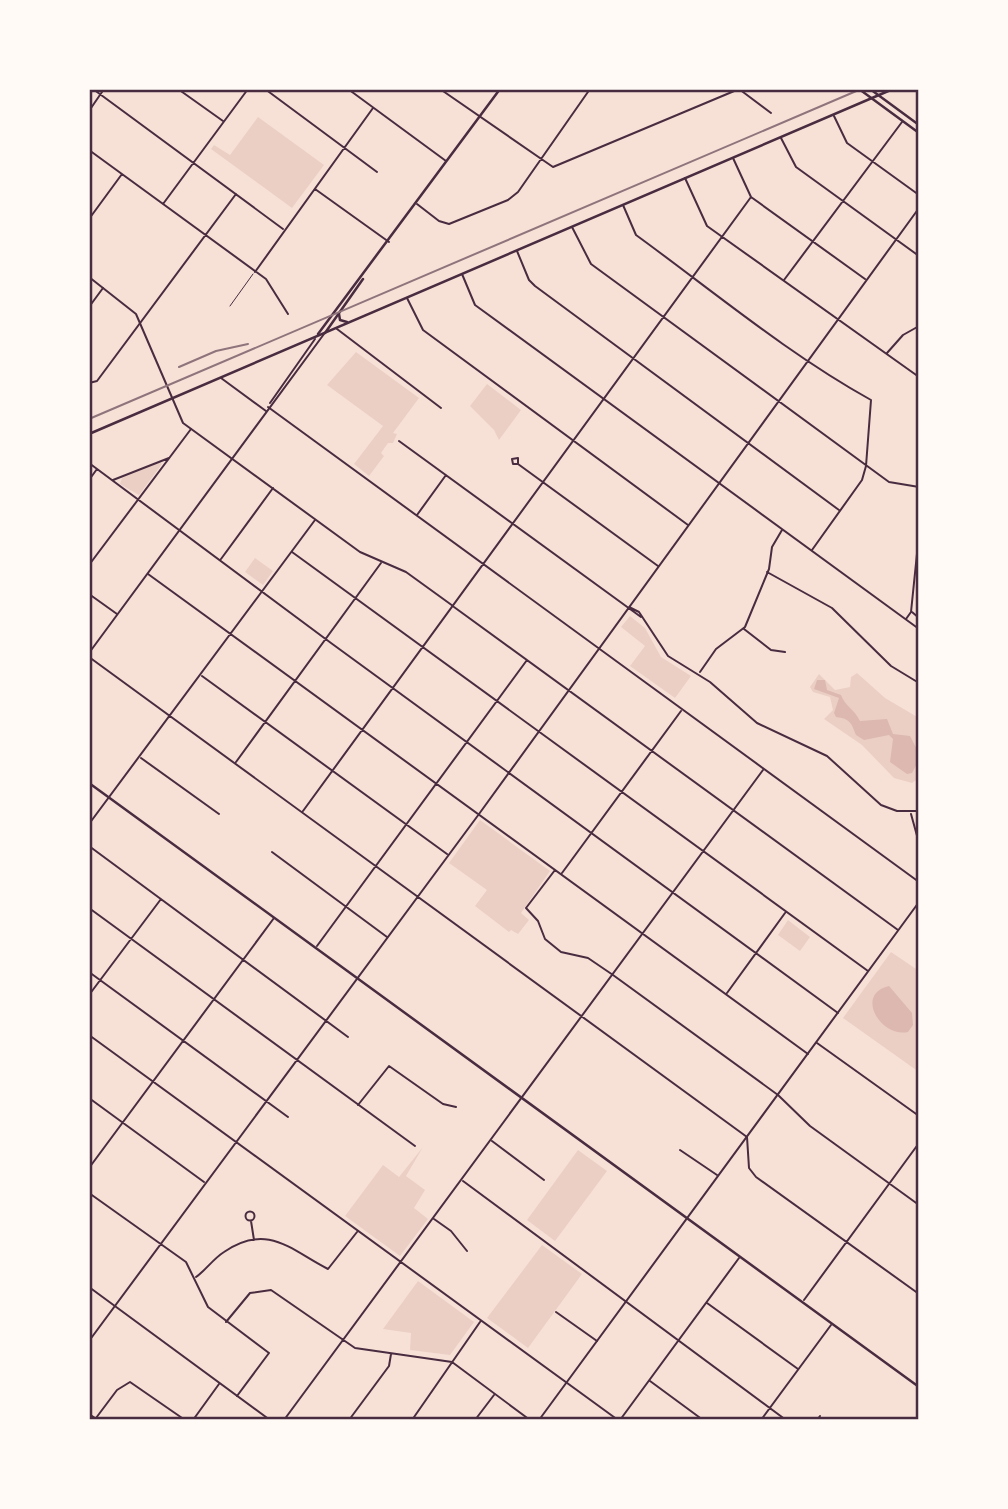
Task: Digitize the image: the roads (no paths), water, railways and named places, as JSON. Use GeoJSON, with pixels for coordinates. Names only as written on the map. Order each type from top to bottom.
{"type":"FeatureCollection","features":[{"type":"Feature","properties":{"kind":"main road"},"geometry":{"type":"LineString","coordinates":[[325,333],[500,89]]}},
{"type":"Feature","properties":{"kind":"main road"},"geometry":{"type":"LineString","coordinates":[[859,89],[919,134]]}},
{"type":"Feature","properties":{"kind":"main road"},"geometry":{"type":"LineString","coordinates":[[870,89],[919,125]]}},
{"type":"Feature","properties":{"kind":"main road"},"geometry":{"type":"LineString","coordinates":[[89,434],[893,89]]}},
{"type":"Feature","properties":{"kind":"main road"},"geometry":{"type":"LineString","coordinates":[[316,337],[367,273]]}},
{"type":"Feature","properties":{"kind":"main road"},"geometry":{"type":"LineString","coordinates":[[339,314],[340,320],[350,322]]}},
{"type":"Feature","properties":{"kind":"main road"},"geometry":{"type":"LineString","coordinates":[[89,783],[919,1387]]}},
{"type":"Feature","properties":{"kind":"street"},"geometry":{"type":"LineString","coordinates":[[93,89],[283,229]]}},
{"type":"Feature","properties":{"kind":"street"},"geometry":{"type":"LineString","coordinates":[[89,111],[104,89]]}},
{"type":"Feature","properties":{"kind":"street"},"geometry":{"type":"LineString","coordinates":[[178,89],[223,122]]}},
{"type":"Feature","properties":{"kind":"street"},"geometry":{"type":"LineString","coordinates":[[163,205],[248,89]]}},
{"type":"Feature","properties":{"kind":"street"},"geometry":{"type":"LineString","coordinates":[[265,89],[377,172]]}},
{"type":"Feature","properties":{"kind":"street"},"geometry":{"type":"LineString","coordinates":[[348,89],[447,162]]}},
{"type":"Feature","properties":{"kind":"street"},"geometry":{"type":"LineString","coordinates":[[440,89],[540,161],[553,167],[739,89],[771,113]]}},
{"type":"Feature","properties":{"kind":"street"},"geometry":{"type":"LineString","coordinates":[[417,204],[439,221],[452,223],[513,197],[590,89]]}},
{"type":"Feature","properties":{"kind":"street"},"geometry":{"type":"LineString","coordinates":[[255,272],[283,229],[373,108]]}},
{"type":"Feature","properties":{"kind":"street"},"geometry":{"type":"LineString","coordinates":[[834,115],[845,141],[919,195]]}},
{"type":"Feature","properties":{"kind":"street"},"geometry":{"type":"LineString","coordinates":[[783,281],[902,121]]}},
{"type":"Feature","properties":{"kind":"street"},"geometry":{"type":"LineString","coordinates":[[781,136],[794,165],[919,256]]}},
{"type":"Feature","properties":{"kind":"street"},"geometry":{"type":"LineString","coordinates":[[89,150],[269,282],[288,314]]}},
{"type":"Feature","properties":{"kind":"street"},"geometry":{"type":"LineString","coordinates":[[733,157],[751,197],[866,280]]}},
{"type":"Feature","properties":{"kind":"street"},"geometry":{"type":"LineString","coordinates":[[89,219],[122,174]]}},
{"type":"Feature","properties":{"kind":"street"},"geometry":{"type":"LineString","coordinates":[[685,177],[705,224],[919,377]]}},
{"type":"Feature","properties":{"kind":"street"},"geometry":{"type":"LineString","coordinates":[[314,188],[389,242]]}},
{"type":"Feature","properties":{"kind":"street"},"geometry":{"type":"LineString","coordinates":[[91,383],[236,194]]}},
{"type":"Feature","properties":{"kind":"street"},"geometry":{"type":"LineString","coordinates":[[302,812],[751,197]]}},
{"type":"Feature","properties":{"kind":"street"},"geometry":{"type":"LineString","coordinates":[[622,204],[636,235],[808,361],[857,394],[871,400],[873,407],[866,466],[858,487],[812,550]]}},
{"type":"Feature","properties":{"kind":"street"},"geometry":{"type":"LineString","coordinates":[[89,1341],[479,814],[919,208]]}},
{"type":"Feature","properties":{"kind":"street"},"geometry":{"type":"LineString","coordinates":[[571,226],[588,262],[866,466],[893,484],[919,486]]}},
{"type":"Feature","properties":{"kind":"street"},"geometry":{"type":"LineString","coordinates":[[516,250],[529,280],[535,286],[841,510]]}},
{"type":"Feature","properties":{"kind":"street"},"geometry":{"type":"LineString","coordinates":[[462,273],[475,305],[918,628]]}},
{"type":"Feature","properties":{"kind":"street"},"geometry":{"type":"LineString","coordinates":[[89,277],[128,306],[140,322],[183,423],[360,552],[406,572],[898,930]]}},
{"type":"Feature","properties":{"kind":"street"},"geometry":{"type":"LineString","coordinates":[[89,307],[103,288]]}},
{"type":"Feature","properties":{"kind":"street"},"geometry":{"type":"LineString","coordinates":[[407,297],[423,330],[688,525]]}},
{"type":"Feature","properties":{"kind":"street"},"geometry":{"type":"LineString","coordinates":[[887,354],[902,335],[919,326]]}},
{"type":"Feature","properties":{"kind":"street"},"geometry":{"type":"LineString","coordinates":[[337,328],[441,408]]}},
{"type":"Feature","properties":{"kind":"street"},"geometry":{"type":"LineString","coordinates":[[268,407],[325,333]]}},
{"type":"Feature","properties":{"kind":"street"},"geometry":{"type":"LineString","coordinates":[[89,653],[266,411],[316,337]]}},
{"type":"Feature","properties":{"kind":"street"},"geometry":{"type":"LineString","coordinates":[[220,378],[266,411]]}},
{"type":"Feature","properties":{"kind":"street"},"geometry":{"type":"LineString","coordinates":[[268,407],[919,882]]}},
{"type":"Feature","properties":{"kind":"street"},"geometry":{"type":"LineString","coordinates":[[89,565],[191,429]]}},
{"type":"Feature","properties":{"kind":"street"},"geometry":{"type":"LineString","coordinates":[[399,441],[641,617],[668,656],[699,673],[757,723],[832,760],[872,800],[891,810],[911,813],[919,811]]}},
{"type":"Feature","properties":{"kind":"street"},"geometry":{"type":"LineString","coordinates":[[112,480],[169,458]]}},
{"type":"Feature","properties":{"kind":"street"},"geometry":{"type":"LineString","coordinates":[[89,463],[838,1013]]}},
{"type":"Feature","properties":{"kind":"street"},"geometry":{"type":"LineString","coordinates":[[518,464],[659,566]]}},
{"type":"Feature","properties":{"kind":"street"},"geometry":{"type":"LineString","coordinates":[[89,480],[97,470]]}},
{"type":"Feature","properties":{"kind":"street"},"geometry":{"type":"LineString","coordinates":[[416,516],[446,475]]}},
{"type":"Feature","properties":{"kind":"street"},"geometry":{"type":"LineString","coordinates":[[220,560],[273,488]]}},
{"type":"Feature","properties":{"kind":"street"},"geometry":{"type":"LineString","coordinates":[[89,824],[316,520]]}},
{"type":"Feature","properties":{"kind":"street"},"geometry":{"type":"LineString","coordinates":[[699,673],[716,649],[744,629],[767,572],[772,547],[782,530]]}},
{"type":"Feature","properties":{"kind":"street"},"geometry":{"type":"LineString","coordinates":[[905,620],[911,612],[919,534]]}},
{"type":"Feature","properties":{"kind":"street"},"geometry":{"type":"LineString","coordinates":[[292,552],[868,971]]}},
{"type":"Feature","properties":{"kind":"street"},"geometry":{"type":"LineString","coordinates":[[235,762],[382,561]]}},
{"type":"Feature","properties":{"kind":"street"},"geometry":{"type":"LineString","coordinates":[[767,572],[832,608],[891,666],[919,683]]}},
{"type":"Feature","properties":{"kind":"street"},"geometry":{"type":"LineString","coordinates":[[147,573],[808,1054]]}},
{"type":"Feature","properties":{"kind":"street"},"geometry":{"type":"LineString","coordinates":[[89,594],[117,614]]}},
{"type":"Feature","properties":{"kind":"street"},"geometry":{"type":"LineString","coordinates":[[911,612],[919,618]]}},
{"type":"Feature","properties":{"kind":"street"},"geometry":{"type":"LineString","coordinates":[[744,629],[771,650],[785,652]]}},
{"type":"Feature","properties":{"kind":"street"},"geometry":{"type":"LineString","coordinates":[[89,657],[747,1137],[749,1168],[756,1177],[919,1294]]}},
{"type":"Feature","properties":{"kind":"street"},"geometry":{"type":"LineString","coordinates":[[316,947],[527,660]]}},
{"type":"Feature","properties":{"kind":"street"},"geometry":{"type":"LineString","coordinates":[[201,676],[448,855]]}},
{"type":"Feature","properties":{"kind":"street"},"geometry":{"type":"LineString","coordinates":[[561,874],[682,709]]}},
{"type":"Feature","properties":{"kind":"street"},"geometry":{"type":"LineString","coordinates":[[141,757],[219,814]]}},
{"type":"Feature","properties":{"kind":"street"},"geometry":{"type":"LineString","coordinates":[[284,1420],[763,770]]}},
{"type":"Feature","properties":{"kind":"street"},"geometry":{"type":"LineString","coordinates":[[911,813],[919,843]]}},
{"type":"Feature","properties":{"kind":"street"},"geometry":{"type":"LineString","coordinates":[[89,846],[348,1037]]}},
{"type":"Feature","properties":{"kind":"street"},"geometry":{"type":"LineString","coordinates":[[272,852],[387,937]]}},
{"type":"Feature","properties":{"kind":"street"},"geometry":{"type":"LineString","coordinates":[[555,870],[527,912],[538,921],[545,939],[561,952],[588,958],[613,975],[778,1095],[810,1126],[919,1205]]}},
{"type":"Feature","properties":{"kind":"street"},"geometry":{"type":"LineString","coordinates":[[89,995],[162,898]]}},
{"type":"Feature","properties":{"kind":"street"},"geometry":{"type":"LineString","coordinates":[[540,1420],[919,902]]}},
{"type":"Feature","properties":{"kind":"street"},"geometry":{"type":"LineString","coordinates":[[89,908],[415,1146]]}},
{"type":"Feature","properties":{"kind":"street"},"geometry":{"type":"LineString","coordinates":[[726,994],[786,912]]}},
{"type":"Feature","properties":{"kind":"street"},"geometry":{"type":"LineString","coordinates":[[89,1168],[275,917]]}},
{"type":"Feature","properties":{"kind":"street"},"geometry":{"type":"LineString","coordinates":[[89,972],[288,1117]]}},
{"type":"Feature","properties":{"kind":"street"},"geometry":{"type":"LineString","coordinates":[[89,1035],[619,1420],[740,1257]]}},
{"type":"Feature","properties":{"kind":"street"},"geometry":{"type":"LineString","coordinates":[[816,1043],[919,1116]]}},
{"type":"Feature","properties":{"kind":"street"},"geometry":{"type":"LineString","coordinates":[[358,1105],[389,1066],[443,1104],[456,1107]]}},
{"type":"Feature","properties":{"kind":"street"},"geometry":{"type":"LineString","coordinates":[[89,1098],[206,1183]]}},
{"type":"Feature","properties":{"kind":"street"},"geometry":{"type":"LineString","coordinates":[[491,1141],[544,1180]]}},
{"type":"Feature","properties":{"kind":"street"},"geometry":{"type":"LineString","coordinates":[[802,1302],[919,1143]]}},
{"type":"Feature","properties":{"kind":"street"},"geometry":{"type":"LineString","coordinates":[[680,1150],[718,1176]]}},
{"type":"Feature","properties":{"kind":"street"},"geometry":{"type":"LineString","coordinates":[[462,1180],[786,1420]]}},
{"type":"Feature","properties":{"kind":"street"},"geometry":{"type":"LineString","coordinates":[[89,1193],[186,1262],[196,1277],[205,1303],[269,1353],[237,1396]]}},
{"type":"Feature","properties":{"kind":"street"},"geometry":{"type":"LineString","coordinates":[[434,1218],[451,1231],[467,1251]]}},
{"type":"Feature","properties":{"kind":"street"},"geometry":{"type":"LineString","coordinates":[[251,1220],[254,1240]]}},
{"type":"Feature","properties":{"kind":"street"},"geometry":{"type":"LineString","coordinates":[[196,1277],[224,1251],[254,1240],[293,1246],[328,1269],[358,1231]]}},
{"type":"Feature","properties":{"kind":"street"},"geometry":{"type":"LineString","coordinates":[[89,1287],[270,1420]]}},
{"type":"Feature","properties":{"kind":"street"},"geometry":{"type":"LineString","coordinates":[[226,1322],[246,1296],[266,1289],[280,1295],[355,1348],[452,1362],[530,1420]]}},
{"type":"Feature","properties":{"kind":"street"},"geometry":{"type":"LineString","coordinates":[[706,1302],[798,1369]]}},
{"type":"Feature","properties":{"kind":"street"},"geometry":{"type":"LineString","coordinates":[[556,1312],[597,1341]]}},
{"type":"Feature","properties":{"kind":"street"},"geometry":{"type":"LineString","coordinates":[[412,1420],[481,1321]]}},
{"type":"Feature","properties":{"kind":"street"},"geometry":{"type":"LineString","coordinates":[[761,1420],[832,1324]]}},
{"type":"Feature","properties":{"kind":"street"},"geometry":{"type":"LineString","coordinates":[[349,1420],[389,1366],[391,1353]]}},
{"type":"Feature","properties":{"kind":"street"},"geometry":{"type":"LineString","coordinates":[[649,1381],[703,1420]]}},
{"type":"Feature","properties":{"kind":"street"},"geometry":{"type":"LineString","coordinates":[[89,1413],[97,1419],[117,1390],[130,1382],[185,1420]]}},
{"type":"Feature","properties":{"kind":"street"},"geometry":{"type":"LineString","coordinates":[[192,1420],[220,1383]]}},
{"type":"Feature","properties":{"kind":"street"},"geometry":{"type":"LineString","coordinates":[[475,1420],[495,1394]]}},
{"type":"Feature","properties":{"kind":"lane"},"geometry":{"type":"LineString","coordinates":[[230,306],[255,272]]}},
{"type":"Feature","properties":{"kind":"railway"},"geometry":{"type":"LineString","coordinates":[[89,419],[861,89]]}},
{"type":"Feature","properties":{"kind":"railway"},"geometry":{"type":"LineString","coordinates":[[179,367],[216,351],[248,344]]}}]}
